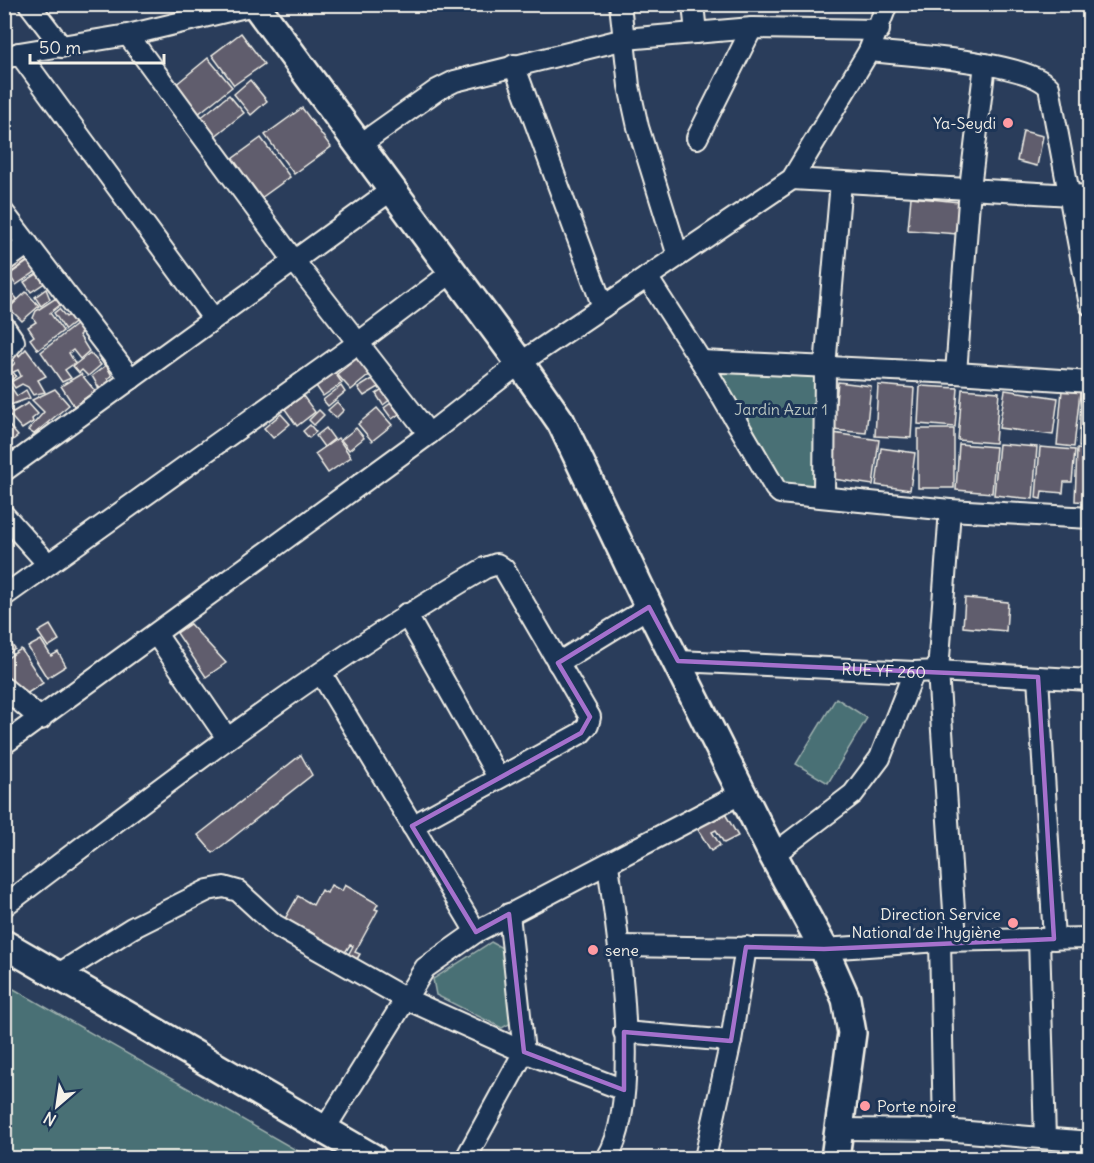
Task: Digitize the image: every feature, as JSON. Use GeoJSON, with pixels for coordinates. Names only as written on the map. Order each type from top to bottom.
{"type":"FeatureCollection","features":[{"type":"Feature","properties":{"kind":"street"},"geometry":{"type":"LineString","coordinates":[[29,4],[62,47]]}},
{"type":"Feature","properties":{"kind":"street"},"geometry":{"type":"LineString","coordinates":[[620,4],[629,86],[638,127],[678,256]]}},
{"type":"Feature","properties":{"kind":"street"},"geometry":{"type":"LineString","coordinates":[[693,4],[696,33]]}},
{"type":"Feature","properties":{"kind":"street"},"geometry":{"type":"LineString","coordinates":[[4,744],[429,434],[520,363],[792,179],[869,51],[879,30],[887,4]]}},
{"type":"Feature","properties":{"kind":"street"},"geometry":{"type":"LineString","coordinates":[[213,318],[12,56],[128,35],[256,5],[358,146],[393,189],[451,273],[520,363],[561,422],[649,607],[744,792],[773,855],[825,949],[846,999],[852,1033],[835,1158]]}},
{"type":"Feature","properties":{"kind":"street"},"geometry":{"type":"LineString","coordinates":[[697,138],[752,28]]}},
{"type":"Feature","properties":{"kind":"street"},"geometry":{"type":"LineString","coordinates":[[358,146],[437,90],[455,81],[514,64],[625,39],[752,28],[879,30]]}},
{"type":"Feature","properties":{"kind":"street"},"geometry":{"type":"LineString","coordinates":[[128,35],[295,262],[429,434]]}},
{"type":"Feature","properties":{"kind":"street"},"geometry":{"type":"LineString","coordinates":[[869,51],[985,64],[1034,77],[1049,87],[1089,305]]}},
{"type":"Feature","properties":{"kind":"street"},"geometry":{"type":"LineString","coordinates":[[514,64],[603,307]]}},
{"type":"Feature","properties":{"kind":"street"},"geometry":{"type":"LineString","coordinates":[[956,373],[970,188],[985,64]]}},
{"type":"Feature","properties":{"kind":"street"},"geometry":{"type":"LineString","coordinates":[[792,179],[1089,196]]}},
{"type":"Feature","properties":{"kind":"street"},"geometry":{"type":"LineString","coordinates":[[824,497],[825,367],[841,182]]}},
{"type":"Feature","properties":{"kind":"street"},"geometry":{"type":"LineString","coordinates":[[4,471],[393,189]]}},
{"type":"Feature","properties":{"kind":"street"},"geometry":{"type":"LineString","coordinates":[[4,213],[131,380]]}},
{"type":"Feature","properties":{"kind":"street"},"geometry":{"type":"LineString","coordinates":[[4,261],[28,244]]}},
{"type":"Feature","properties":{"kind":"street"},"geometry":{"type":"LineString","coordinates":[[4,596],[47,563],[358,343],[451,273]]}},
{"type":"Feature","properties":{"kind":"street"},"geometry":{"type":"LineString","coordinates":[[647,277],[701,361],[775,488],[787,495],[950,510],[1089,518]]}},
{"type":"Feature","properties":{"kind":"street"},"geometry":{"type":"LineString","coordinates":[[4,326],[14,341],[4,353]]}},
{"type":"Feature","properties":{"kind":"street"},"geometry":{"type":"LineString","coordinates":[[701,361],[1089,382]]}},
{"type":"Feature","properties":{"kind":"street"},"geometry":{"type":"LineString","coordinates":[[944,1130],[948,940],[938,671],[950,510]]}},
{"type":"Feature","properties":{"kind":"street"},"geometry":{"type":"LineString","coordinates":[[4,515],[47,563]]}},
{"type":"Feature","properties":{"kind":"street"},"geometry":{"type":"LineString","coordinates":[[4,906],[227,738],[406,614],[485,568],[497,564],[504,570],[590,717],[588,725],[581,733],[412,826]]}},
{"type":"Feature","properties":{"kind":"street"},"geometry":{"type":"LineString","coordinates":[[558,663],[649,607]]}},
{"type":"Feature","properties":{"kind":"street"},"geometry":{"type":"LineString","coordinates":[[406,614],[498,777]]}},
{"type":"Feature","properties":{"kind":"street"},"geometry":{"type":"LineString","coordinates":[[156,634],[227,738]]}},
{"type":"Feature","properties":{"kind":"street","name":"RUE YF 260"},"geometry":{"type":"LineString","coordinates":[[678,661],[914,672],[938,671],[1089,680]]}},
{"type":"Feature","properties":{"kind":"street"},"geometry":{"type":"LineString","coordinates":[[773,855],[853,794],[879,758],[914,672]]}},
{"type":"Feature","properties":{"kind":"street"},"geometry":{"type":"LineString","coordinates":[[321,673],[476,932]]}},
{"type":"Feature","properties":{"kind":"street"},"geometry":{"type":"LineString","coordinates":[[1038,677],[1046,939],[1044,1138]]}},
{"type":"Feature","properties":{"kind":"street"},"geometry":{"type":"LineString","coordinates":[[4,688],[41,719]]}},
{"type":"Feature","properties":{"kind":"street"},"geometry":{"type":"LineString","coordinates":[[324,1130],[404,998],[425,968],[476,932],[744,792]]}},
{"type":"Feature","properties":{"kind":"street"},"geometry":{"type":"LineString","coordinates":[[608,865],[620,946],[624,1032],[622,1125],[612,1157]]}},
{"type":"Feature","properties":{"kind":"street"},"geometry":{"type":"LineString","coordinates":[[57,975],[132,928],[208,890],[224,887],[238,891],[275,925],[404,998],[524,1052],[624,1090]]}},
{"type":"Feature","properties":{"kind":"street"},"geometry":{"type":"LineString","coordinates":[[466,1158],[524,1052],[509,914]]}},
{"type":"Feature","properties":{"kind":"street"},"geometry":{"type":"LineString","coordinates":[[620,946],[825,949],[948,940],[1089,938]]}},
{"type":"Feature","properties":{"kind":"street"},"geometry":{"type":"LineString","coordinates":[[4,944],[373,1158]]}},
{"type":"Feature","properties":{"kind":"street"},"geometry":{"type":"LineString","coordinates":[[705,1158],[730,1041],[746,947]]}},
{"type":"Feature","properties":{"kind":"street"},"geometry":{"type":"LineString","coordinates":[[624,1032],[730,1041]]}},
{"type":"Feature","properties":{"kind":"street"},"geometry":{"type":"LineString","coordinates":[[840,1129],[944,1130],[1089,1142]]}},
{"type":"Feature","properties":{"kind":"highlighted area"},"geometry":{"type":"Polygon","coordinates":[[[649,607],[678,661],[1038,677],[1054,939],[824,949],[746,947],[731,1041],[624,1032],[624,1090],[524,1052],[509,914],[476,932],[412,826],[581,733],[590,717],[558,663],[649,607]]]}},
{"type":"Feature","properties":{"kind":"green space","name":"Jardin Azur 1"},"geometry":{"type":"Polygon","coordinates":[[[714,368],[818,375],[817,490],[784,486],[714,368]]]}},
{"type":"Feature","properties":{"kind":"green space"},"geometry":{"type":"Polygon","coordinates":[[[836,698],[867,718],[828,783],[796,764],[836,698]]]}},
{"type":"Feature","properties":{"kind":"green space"},"geometry":{"type":"Polygon","coordinates":[[[491,942],[504,949],[513,1022],[502,1028],[436,995],[433,979],[491,942]]]}},
{"type":"Feature","properties":{"kind":"green space"},"geometry":{"type":"Polygon","coordinates":[[[5,984],[310,1158],[5,1158],[5,984]]]}},
{"type":"Feature","properties":{"kind":"building"},"geometry":{"type":"Polygon","coordinates":[[[241,33],[264,64],[234,85],[212,55],[241,33]]]}},
{"type":"Feature","properties":{"kind":"building"},"geometry":{"type":"Polygon","coordinates":[[[208,58],[232,87],[198,114],[174,86],[208,58]]]}},
{"type":"Feature","properties":{"kind":"building"},"geometry":{"type":"Polygon","coordinates":[[[250,80],[267,101],[251,115],[234,94],[250,80]]]}},
{"type":"Feature","properties":{"kind":"building"},"geometry":{"type":"Polygon","coordinates":[[[229,95],[244,113],[214,137],[199,119],[229,95]]]}},
{"type":"Feature","properties":{"kind":"building"},"geometry":{"type":"Polygon","coordinates":[[[302,108],[331,147],[294,174],[265,135],[302,108]]]}},
{"type":"Feature","properties":{"kind":"building"},"geometry":{"type":"Polygon","coordinates":[[[1023,131],[1043,136],[1037,166],[1017,161],[1023,131]]]}},
{"type":"Feature","properties":{"kind":"building"},"geometry":{"type":"Polygon","coordinates":[[[261,138],[290,177],[261,198],[232,159],[261,138]]]}},
{"type":"Feature","properties":{"kind":"building"},"geometry":{"type":"Polygon","coordinates":[[[911,197],[959,202],[957,234],[908,230],[911,197]]]}},
{"type":"Feature","properties":{"kind":"building"},"geometry":{"type":"Polygon","coordinates":[[[4,229],[17,245],[4,255],[4,229]]]}},
{"type":"Feature","properties":{"kind":"building"},"geometry":{"type":"Polygon","coordinates":[[[25,247],[33,257],[9,274],[4,268],[25,247]]]}},
{"type":"Feature","properties":{"kind":"building"},"geometry":{"type":"Polygon","coordinates":[[[33,258],[41,268],[16,285],[9,275],[33,258]]]}},
{"type":"Feature","properties":{"kind":"building"},"geometry":{"type":"Polygon","coordinates":[[[40,272],[46,282],[31,292],[24,282],[40,272]]]}},
{"type":"Feature","properties":{"kind":"building"},"geometry":{"type":"Polygon","coordinates":[[[46,289],[50,299],[41,306],[35,297],[46,289]]]}},
{"type":"Feature","properties":{"kind":"building"},"geometry":{"type":"Polygon","coordinates":[[[26,292],[39,306],[22,321],[9,308],[26,292]]]}},
{"type":"Feature","properties":{"kind":"building"},"geometry":{"type":"Polygon","coordinates":[[[12,293],[17,299],[4,310],[4,300],[12,293]]]}},
{"type":"Feature","properties":{"kind":"building"},"geometry":{"type":"Polygon","coordinates":[[[56,298],[60,305],[50,313],[63,331],[38,350],[30,339],[34,336],[28,327],[36,322],[33,318],[36,311],[56,298]]]}},
{"type":"Feature","properties":{"kind":"building"},"geometry":{"type":"Polygon","coordinates":[[[59,309],[66,317],[73,312],[78,320],[65,330],[54,313],[59,309]]]}},
{"type":"Feature","properties":{"kind":"building"},"geometry":{"type":"Polygon","coordinates":[[[77,324],[82,332],[79,335],[89,351],[80,359],[73,350],[69,353],[75,363],[65,370],[71,378],[62,382],[41,352],[77,324]]]}},
{"type":"Feature","properties":{"kind":"building"},"geometry":{"type":"Polygon","coordinates":[[[26,349],[46,376],[38,380],[45,392],[33,395],[28,387],[22,384],[15,388],[11,382],[21,376],[18,370],[13,372],[16,376],[10,381],[4,370],[7,360],[12,366],[15,363],[12,357],[18,353],[19,356],[26,349]]]}},
{"type":"Feature","properties":{"kind":"building"},"geometry":{"type":"Polygon","coordinates":[[[90,353],[101,365],[88,376],[82,370],[79,373],[73,366],[90,353]]]}},
{"type":"Feature","properties":{"kind":"building"},"geometry":{"type":"Polygon","coordinates":[[[98,356],[101,356],[112,376],[108,378],[110,382],[99,388],[92,376],[105,366],[98,356]]]}},
{"type":"Feature","properties":{"kind":"building"},"geometry":{"type":"Polygon","coordinates":[[[359,357],[372,373],[351,390],[337,374],[359,357]]]}},
{"type":"Feature","properties":{"kind":"building"},"geometry":{"type":"Polygon","coordinates":[[[335,373],[342,383],[323,396],[316,386],[335,373]]]}},
{"type":"Feature","properties":{"kind":"building"},"geometry":{"type":"Polygon","coordinates":[[[81,374],[95,391],[74,406],[61,386],[81,374]]]}},
{"type":"Feature","properties":{"kind":"building"},"geometry":{"type":"Polygon","coordinates":[[[4,377],[17,396],[26,390],[30,398],[10,405],[4,397],[4,377]]]}},
{"type":"Feature","properties":{"kind":"building"},"geometry":{"type":"Polygon","coordinates":[[[374,378],[379,387],[364,396],[358,388],[374,378]]]}},
{"type":"Feature","properties":{"kind":"building"},"geometry":{"type":"Polygon","coordinates":[[[838,382],[871,386],[866,433],[833,430],[838,382]]]}},
{"type":"Feature","properties":{"kind":"building"},"geometry":{"type":"Polygon","coordinates":[[[878,385],[914,388],[911,438],[875,436],[878,385]]]}},
{"type":"Feature","properties":{"kind":"building"},"geometry":{"type":"Polygon","coordinates":[[[341,386],[345,392],[328,406],[323,400],[341,386]]]}},
{"type":"Feature","properties":{"kind":"building"},"geometry":{"type":"Polygon","coordinates":[[[920,386],[958,388],[955,427],[918,424],[920,386]]]}},
{"type":"Feature","properties":{"kind":"building"},"geometry":{"type":"Polygon","coordinates":[[[55,389],[69,405],[34,434],[28,430],[44,412],[32,400],[55,389]]]}},
{"type":"Feature","properties":{"kind":"building"},"geometry":{"type":"Polygon","coordinates":[[[384,389],[391,399],[383,405],[376,394],[384,389]]]}},
{"type":"Feature","properties":{"kind":"building"},"geometry":{"type":"Polygon","coordinates":[[[962,389],[999,392],[995,443],[958,440],[962,389]]]}},
{"type":"Feature","properties":{"kind":"building"},"geometry":{"type":"Polygon","coordinates":[[[1005,390],[1058,398],[1053,435],[999,428],[1005,390]]]}},
{"type":"Feature","properties":{"kind":"building"},"geometry":{"type":"Polygon","coordinates":[[[1062,390],[1080,392],[1074,447],[1057,445],[1062,390]]]}},
{"type":"Feature","properties":{"kind":"building"},"geometry":{"type":"Polygon","coordinates":[[[1081,392],[1090,393],[1090,447],[1079,447],[1081,392]]]}},
{"type":"Feature","properties":{"kind":"building"},"geometry":{"type":"Polygon","coordinates":[[[303,396],[315,412],[297,426],[285,409],[303,396]]]}},
{"type":"Feature","properties":{"kind":"building"},"geometry":{"type":"Polygon","coordinates":[[[337,402],[344,410],[336,418],[328,410],[337,402]]]}},
{"type":"Feature","properties":{"kind":"building"},"geometry":{"type":"Polygon","coordinates":[[[28,403],[38,414],[32,419],[33,422],[22,429],[6,411],[9,409],[13,412],[28,403]]]}},
{"type":"Feature","properties":{"kind":"building"},"geometry":{"type":"Polygon","coordinates":[[[391,403],[399,414],[392,419],[384,408],[391,403]]]}},
{"type":"Feature","properties":{"kind":"building"},"geometry":{"type":"Polygon","coordinates":[[[377,408],[392,425],[372,441],[358,424],[377,408]]]}},
{"type":"Feature","properties":{"kind":"building"},"geometry":{"type":"Polygon","coordinates":[[[319,410],[324,415],[314,425],[309,420],[319,410]]]}},
{"type":"Feature","properties":{"kind":"building"},"geometry":{"type":"Polygon","coordinates":[[[281,414],[290,424],[273,438],[264,428],[281,414]]]}},
{"type":"Feature","properties":{"kind":"building"},"geometry":{"type":"Polygon","coordinates":[[[4,420],[18,436],[10,442],[4,437],[4,420]]]}},
{"type":"Feature","properties":{"kind":"building"},"geometry":{"type":"Polygon","coordinates":[[[310,425],[316,432],[309,438],[303,431],[310,425]]]}},
{"type":"Feature","properties":{"kind":"building"},"geometry":{"type":"Polygon","coordinates":[[[326,428],[334,439],[324,447],[316,436],[326,428]]]}},
{"type":"Feature","properties":{"kind":"building"},"geometry":{"type":"Polygon","coordinates":[[[356,428],[364,438],[349,450],[341,440],[356,428]]]}},
{"type":"Feature","properties":{"kind":"building"},"geometry":{"type":"Polygon","coordinates":[[[918,429],[954,429],[954,488],[918,488],[918,429]]]}},
{"type":"Feature","properties":{"kind":"building"},"geometry":{"type":"Polygon","coordinates":[[[833,433],[879,440],[873,485],[827,478],[833,433]]]}},
{"type":"Feature","properties":{"kind":"building"},"geometry":{"type":"Polygon","coordinates":[[[338,438],[351,457],[328,473],[315,454],[338,438]]]}},
{"type":"Feature","properties":{"kind":"building"},"geometry":{"type":"Polygon","coordinates":[[[6,439],[14,451],[4,458],[4,441],[6,439]]]}},
{"type":"Feature","properties":{"kind":"building"},"geometry":{"type":"Polygon","coordinates":[[[959,444],[996,447],[992,493],[956,490],[959,444]]]}},
{"type":"Feature","properties":{"kind":"building"},"geometry":{"type":"Polygon","coordinates":[[[999,444],[1037,447],[1033,499],[994,495],[999,444]]]}},
{"type":"Feature","properties":{"kind":"building"},"geometry":{"type":"Polygon","coordinates":[[[1040,447],[1075,450],[1072,482],[1064,482],[1063,493],[1042,491],[1041,499],[1036,498],[1040,447]]]}},
{"type":"Feature","properties":{"kind":"building"},"geometry":{"type":"Polygon","coordinates":[[[881,448],[915,453],[910,490],[876,485],[881,448]]]}},
{"type":"Feature","properties":{"kind":"building"},"geometry":{"type":"Polygon","coordinates":[[[1077,449],[1090,450],[1090,502],[1075,501],[1077,449]]]}},
{"type":"Feature","properties":{"kind":"building"},"geometry":{"type":"Polygon","coordinates":[[[965,598],[1008,602],[1006,631],[963,627],[965,598]]]}},
{"type":"Feature","properties":{"kind":"building"},"geometry":{"type":"Polygon","coordinates":[[[190,624],[226,663],[206,677],[177,633],[190,624]]]}},
{"type":"Feature","properties":{"kind":"building"},"geometry":{"type":"Polygon","coordinates":[[[50,625],[59,640],[48,647],[38,632],[50,625]]]}},
{"type":"Feature","properties":{"kind":"building"},"geometry":{"type":"Polygon","coordinates":[[[4,635],[15,649],[4,657],[4,635]]]}},
{"type":"Feature","properties":{"kind":"building"},"geometry":{"type":"Polygon","coordinates":[[[41,640],[51,656],[58,652],[66,666],[47,678],[28,647],[41,640]]]}},
{"type":"Feature","properties":{"kind":"building"},"geometry":{"type":"Polygon","coordinates":[[[21,649],[43,683],[20,698],[4,674],[4,660],[21,649]]]}},
{"type":"Feature","properties":{"kind":"building"},"geometry":{"type":"Polygon","coordinates":[[[301,755],[312,775],[213,853],[198,835],[301,755]]]}},
{"type":"Feature","properties":{"kind":"building"},"geometry":{"type":"Polygon","coordinates":[[[724,812],[738,836],[724,843],[716,830],[712,832],[720,845],[711,851],[697,828],[724,812]]]}},
{"type":"Feature","properties":{"kind":"building"},"geometry":{"type":"Polygon","coordinates":[[[331,885],[342,891],[345,885],[378,904],[375,909],[378,910],[355,952],[360,954],[353,966],[347,957],[353,946],[350,945],[344,954],[308,930],[304,936],[282,924],[298,896],[313,905],[321,890],[327,893],[331,885]]]}},
{"type":"Feature","properties":{"kind":"place","name":"Ya-Seydi"},"geometry":{"type":"Point","coordinates":[1008,123]}},
{"type":"Feature","properties":{"kind":"place","name":"Direction Service National de l'hygiène"},"geometry":{"type":"Point","coordinates":[1013,923]}},
{"type":"Feature","properties":{"kind":"place","name":"sene"},"geometry":{"type":"Point","coordinates":[593,950]}},
{"type":"Feature","properties":{"kind":"place","name":"Porte noire"},"geometry":{"type":"Point","coordinates":[865,1106]}}]}
